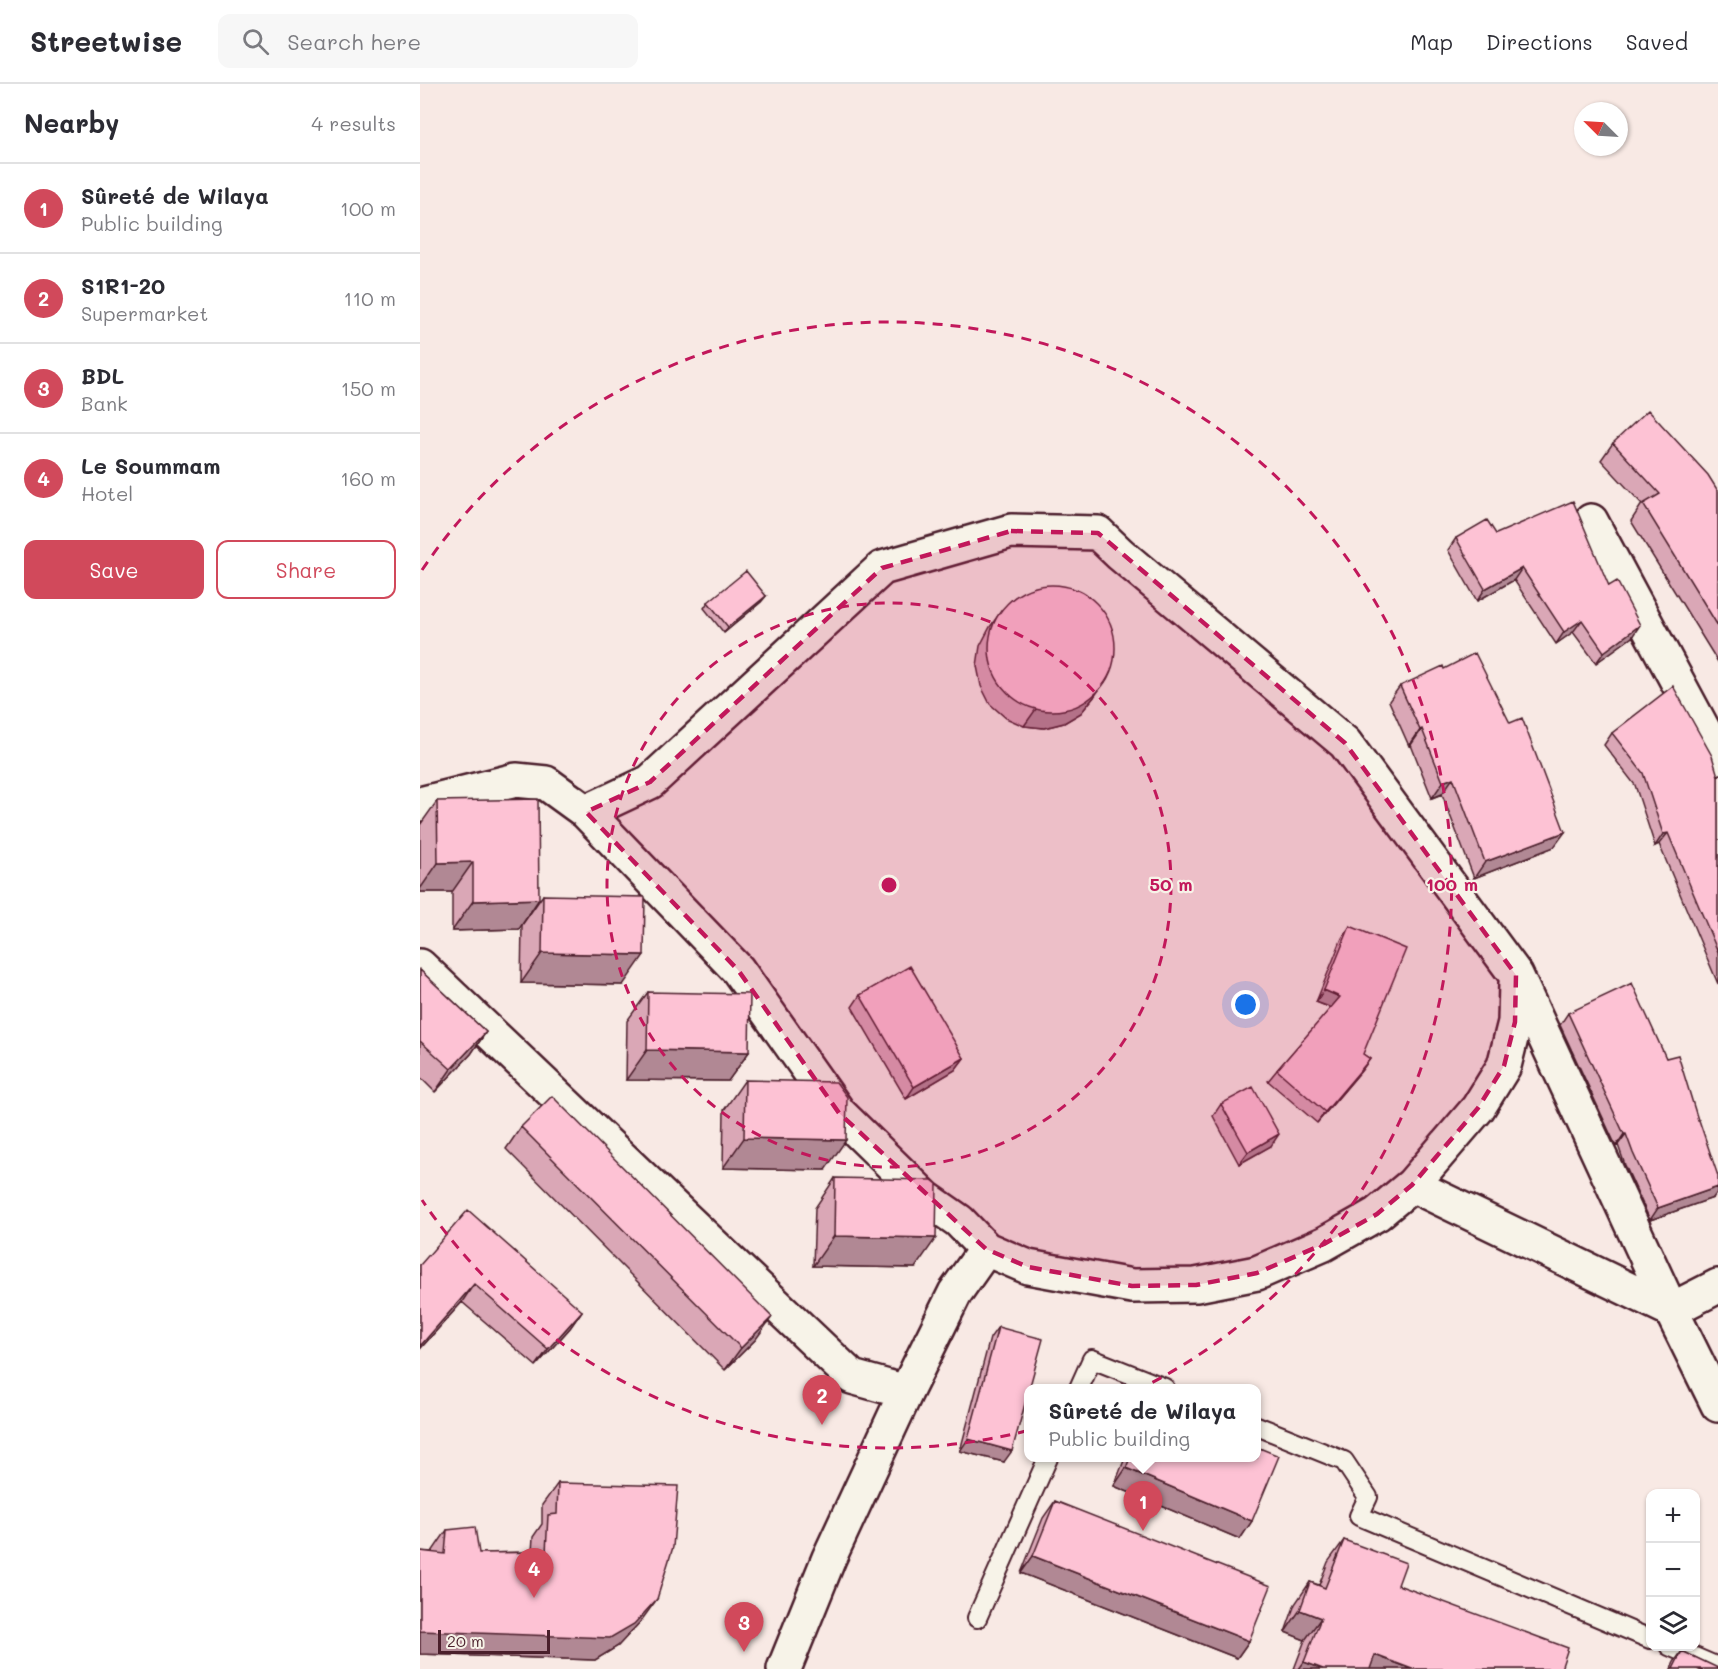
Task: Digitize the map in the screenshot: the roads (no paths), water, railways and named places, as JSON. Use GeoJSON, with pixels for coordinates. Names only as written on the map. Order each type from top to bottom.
{"type":"FeatureCollection","features":[{"type":"Feature","properties":{"kind":"street"},"geometry":{"type":"LineString","coordinates":[[1591,520],[1718,758]]}},
{"type":"Feature","properties":{"kind":"street"},"geometry":{"type":"LineString","coordinates":[[586,813],[650,782],[882,568],[1011,531],[1098,533],[1345,743],[1516,975],[1671,1310],[1718,1405]]}},
{"type":"Feature","properties":{"kind":"street"},"geometry":{"type":"LineString","coordinates":[[420,804],[516,780],[546,783],[586,813],[738,970],[839,1113],[926,1198],[959,1221],[986,1249],[1028,1268],[1132,1286],[1196,1285],[1257,1272],[1324,1244],[1377,1214],[1412,1185],[1478,1108],[1504,1066],[1515,1022],[1516,975]]}},
{"type":"Feature","properties":{"kind":"street"},"geometry":{"type":"LineString","coordinates":[[420,966],[852,1377],[906,1392]]}},
{"type":"Feature","properties":{"kind":"street"},"geometry":{"type":"LineString","coordinates":[[1412,1185],[1671,1310]]}},
{"type":"Feature","properties":{"kind":"street"},"geometry":{"type":"LineString","coordinates":[[784,1669],[829,1558],[906,1392],[955,1293],[986,1249]]}},
{"type":"Feature","properties":{"kind":"street"},"geometry":{"type":"LineString","coordinates":[[1671,1310],[1718,1286]]}},
{"type":"Feature","properties":{"kind":"lane"},"geometry":{"type":"LineString","coordinates":[[1081,1384],[1092,1359],[1153,1384]]}},
{"type":"Feature","properties":{"kind":"lane"},"geometry":{"type":"LineString","coordinates":[[1261,1428],[1344,1461],[1368,1497],[1359,1516],[1646,1637]]}},
{"type":"Feature","properties":{"kind":"lane"},"geometry":{"type":"LineString","coordinates":[[977,1618],[1046,1462]]}},
{"type":"Feature","properties":{"kind":"lane"},"geometry":{"type":"LineString","coordinates":[[1679,1651],[1718,1667]]}},
{"type":"Feature","properties":{"kind":"place","name":"S1R1-20"},"geometry":{"type":"Point","coordinates":[822,1425]}},
{"type":"Feature","properties":{"kind":"place","name":"Sûreté de Wilaya"},"geometry":{"type":"Point","coordinates":[1143,1531]}},
{"type":"Feature","properties":{"kind":"place","name":"Le Soummam"},"geometry":{"type":"Point","coordinates":[534,1598]}},
{"type":"Feature","properties":{"kind":"place","name":"BDL"},"geometry":{"type":"Point","coordinates":[744,1652]}}]}
